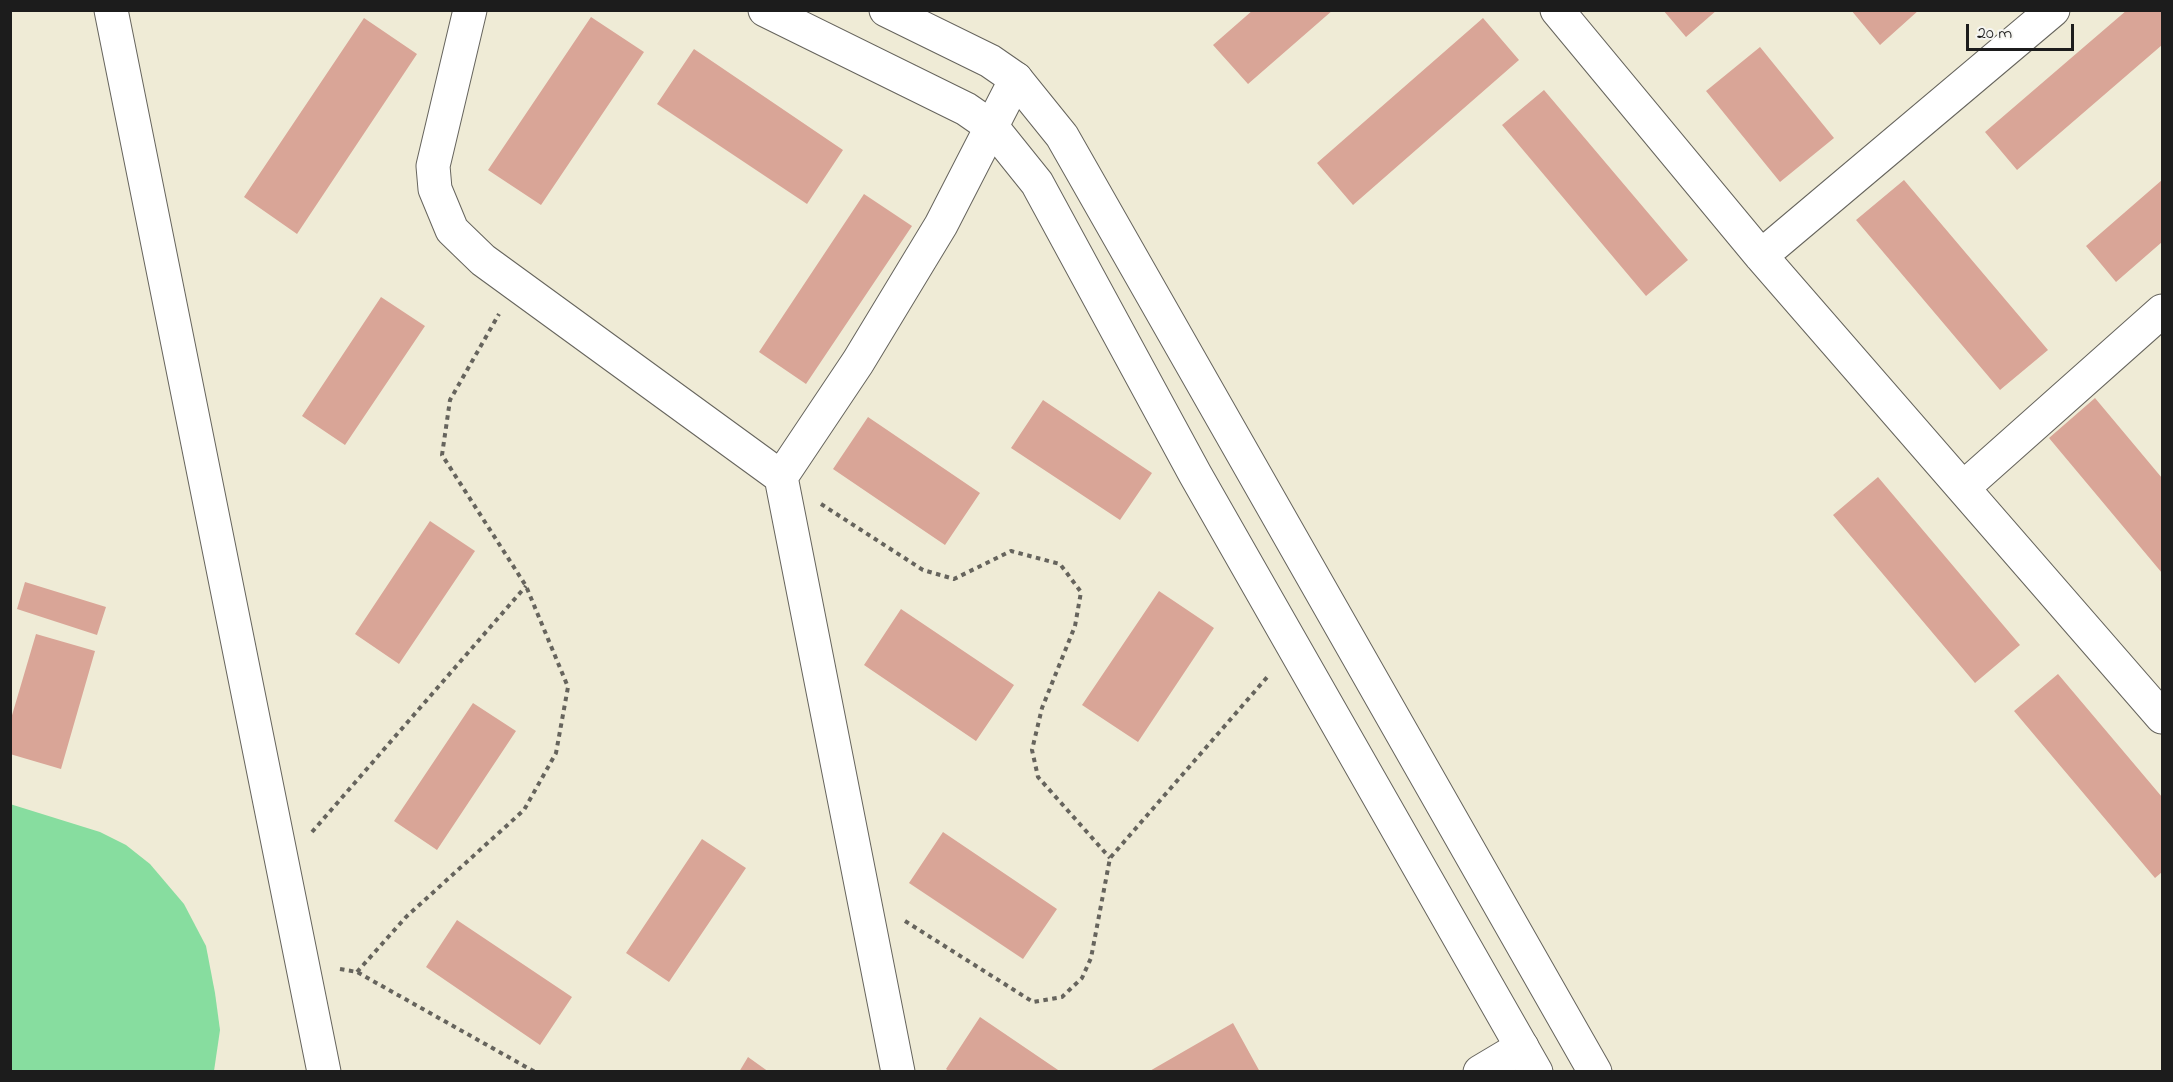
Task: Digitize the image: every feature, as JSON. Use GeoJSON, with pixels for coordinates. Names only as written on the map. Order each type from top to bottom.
{"type":"FeatureCollection","features":[{"type":"Feature","properties":{"kind":"street"},"geometry":{"type":"LineString","coordinates":[[111,10],[324,1071]]}},
{"type":"Feature","properties":{"kind":"street"},"geometry":{"type":"LineString","coordinates":[[470,10],[433,166],[435,189],[452,230],[483,260],[781,477],[898,1071]]}},
{"type":"Feature","properties":{"kind":"street"},"geometry":{"type":"LineString","coordinates":[[765,10],[966,109],[992,127],[1037,183],[1195,474],[1529,1059],[1480,1071]]}},
{"type":"Feature","properties":{"kind":"street"},"geometry":{"type":"LineString","coordinates":[[886,10],[990,61],[1016,80],[1062,136],[1595,1071]]}},
{"type":"Feature","properties":{"kind":"street"},"geometry":{"type":"LineString","coordinates":[[1557,10],[1761,256],[2163,717]]}},
{"type":"Feature","properties":{"kind":"street"},"geometry":{"type":"LineString","coordinates":[[1761,256],[2054,10]]}},
{"type":"Feature","properties":{"kind":"street"},"geometry":{"type":"LineString","coordinates":[[781,477],[858,362],[936,234],[1016,80]]}},
{"type":"Feature","properties":{"kind":"street"},"geometry":{"type":"LineString","coordinates":[[1963,488],[2163,311]]}},
{"type":"Feature","properties":{"kind":"path"},"geometry":{"type":"LineString","coordinates":[[357,972],[406,917],[524,810],[556,753],[568,687],[526,586],[442,455],[450,400],[516,283]]}},
{"type":"Feature","properties":{"kind":"path"},"geometry":{"type":"LineString","coordinates":[[781,477],[923,570],[954,579],[1011,551],[1060,564],[1081,592],[1075,626],[1042,708],[1032,750],[1038,777],[1110,858]]}},
{"type":"Feature","properties":{"kind":"path"},"geometry":{"type":"LineString","coordinates":[[283,866],[526,586]]}},
{"type":"Feature","properties":{"kind":"path"},"geometry":{"type":"LineString","coordinates":[[864,895],[1034,1002],[1062,997],[1082,978],[1091,958],[1110,858],[1294,648]]}},
{"type":"Feature","properties":{"kind":"path"},"geometry":{"type":"LineString","coordinates":[[301,960],[357,972],[535,1071]]}},
{"type":"Feature","properties":{"kind":"green space"},"geometry":{"type":"Polygon","coordinates":[[[10,804],[100,832],[126,845],[150,864],[184,904],[206,946],[215,993],[220,1030],[214,1071],[11,1071],[10,804]]]}},
{"type":"Feature","properties":{"kind":"building"},"geometry":{"type":"Polygon","coordinates":[[[1253,10],[1333,10],[1248,84],[1213,45],[1253,10]]]}},
{"type":"Feature","properties":{"kind":"building"},"geometry":{"type":"Polygon","coordinates":[[[1663,10],[1717,10],[1686,37],[1663,10]]]}},
{"type":"Feature","properties":{"kind":"building"},"geometry":{"type":"Polygon","coordinates":[[[1851,10],[1919,10],[1880,45],[1851,10]]]}},
{"type":"Feature","properties":{"kind":"building"},"geometry":{"type":"Polygon","coordinates":[[[2127,10],[2162,10],[2162,45],[2017,170],[1985,132],[2127,10]]]}},
{"type":"Feature","properties":{"kind":"building"},"geometry":{"type":"Polygon","coordinates":[[[591,17],[644,52],[541,205],[488,170],[591,17]]]}},
{"type":"Feature","properties":{"kind":"building"},"geometry":{"type":"Polygon","coordinates":[[[364,18],[417,54],[297,234],[244,197],[364,18]]]}},
{"type":"Feature","properties":{"kind":"building"},"geometry":{"type":"Polygon","coordinates":[[[1483,18],[1519,60],[1353,205],[1317,163],[1483,18]]]}},
{"type":"Feature","properties":{"kind":"building"},"geometry":{"type":"Polygon","coordinates":[[[1760,47],[1834,138],[1780,182],[1706,91],[1760,47]]]}},
{"type":"Feature","properties":{"kind":"building"},"geometry":{"type":"Polygon","coordinates":[[[694,49],[843,150],[807,204],[657,104],[694,49]]]}},
{"type":"Feature","properties":{"kind":"building"},"geometry":{"type":"Polygon","coordinates":[[[1544,90],[1688,260],[1646,296],[1502,125],[1544,90]]]}},
{"type":"Feature","properties":{"kind":"building"},"geometry":{"type":"Polygon","coordinates":[[[1904,180],[2048,350],[2000,390],[1856,220],[1904,180]]]}},
{"type":"Feature","properties":{"kind":"building"},"geometry":{"type":"Polygon","coordinates":[[[2162,180],[2162,242],[2116,282],[2086,246],[2162,180]]]}},
{"type":"Feature","properties":{"kind":"building"},"geometry":{"type":"Polygon","coordinates":[[[864,194],[912,226],[806,384],[759,352],[864,194]]]}},
{"type":"Feature","properties":{"kind":"building"},"geometry":{"type":"Polygon","coordinates":[[[381,297],[425,326],[345,445],[302,416],[381,297]]]}},
{"type":"Feature","properties":{"kind":"building"},"geometry":{"type":"Polygon","coordinates":[[[2095,398],[2162,478],[2162,573],[2049,438],[2095,398]]]}},
{"type":"Feature","properties":{"kind":"building"},"geometry":{"type":"Polygon","coordinates":[[[1043,400],[1152,473],[1120,520],[1011,448],[1043,400]]]}},
{"type":"Feature","properties":{"kind":"building"},"geometry":{"type":"Polygon","coordinates":[[[868,417],[980,493],[945,545],[833,469],[868,417]]]}},
{"type":"Feature","properties":{"kind":"building"},"geometry":{"type":"Polygon","coordinates":[[[1878,477],[2020,645],[1975,683],[1833,515],[1878,477]]]}},
{"type":"Feature","properties":{"kind":"building"},"geometry":{"type":"Polygon","coordinates":[[[430,521],[475,551],[399,664],[355,634],[430,521]]]}},
{"type":"Feature","properties":{"kind":"building"},"geometry":{"type":"Polygon","coordinates":[[[25,582],[106,607],[97,635],[17,609],[25,582]]]}},
{"type":"Feature","properties":{"kind":"building"},"geometry":{"type":"Polygon","coordinates":[[[1159,591],[1214,628],[1138,742],[1082,705],[1159,591]]]}},
{"type":"Feature","properties":{"kind":"building"},"geometry":{"type":"Polygon","coordinates":[[[901,609],[1014,685],[976,741],[864,665],[901,609]]]}},
{"type":"Feature","properties":{"kind":"building"},"geometry":{"type":"Polygon","coordinates":[[[36,634],[95,651],[61,769],[10,754],[10,722],[36,634]]]}},
{"type":"Feature","properties":{"kind":"building"},"geometry":{"type":"Polygon","coordinates":[[[2058,674],[2162,797],[2162,872],[2155,878],[2014,711],[2058,674]]]}},
{"type":"Feature","properties":{"kind":"building"},"geometry":{"type":"Polygon","coordinates":[[[473,703],[516,731],[437,850],[394,821],[473,703]]]}},
{"type":"Feature","properties":{"kind":"building"},"geometry":{"type":"Polygon","coordinates":[[[943,832],[1057,909],[1023,959],[909,883],[943,832]]]}},
{"type":"Feature","properties":{"kind":"building"},"geometry":{"type":"Polygon","coordinates":[[[702,839],[746,868],[669,982],[626,953],[702,839]]]}},
{"type":"Feature","properties":{"kind":"building"},"geometry":{"type":"Polygon","coordinates":[[[457,920],[572,997],[540,1045],[426,967],[457,920]]]}},
{"type":"Feature","properties":{"kind":"building"},"geometry":{"type":"Polygon","coordinates":[[[980,1017],[1061,1072],[950,1072],[946,1069],[980,1017]]]}},
{"type":"Feature","properties":{"kind":"building"},"geometry":{"type":"Polygon","coordinates":[[[1233,1023],[1260,1072],[1148,1072],[1233,1023]]]}},
{"type":"Feature","properties":{"kind":"building"},"geometry":{"type":"Polygon","coordinates":[[[748,1057],[769,1072],[739,1072],[748,1057]]]}}]}
